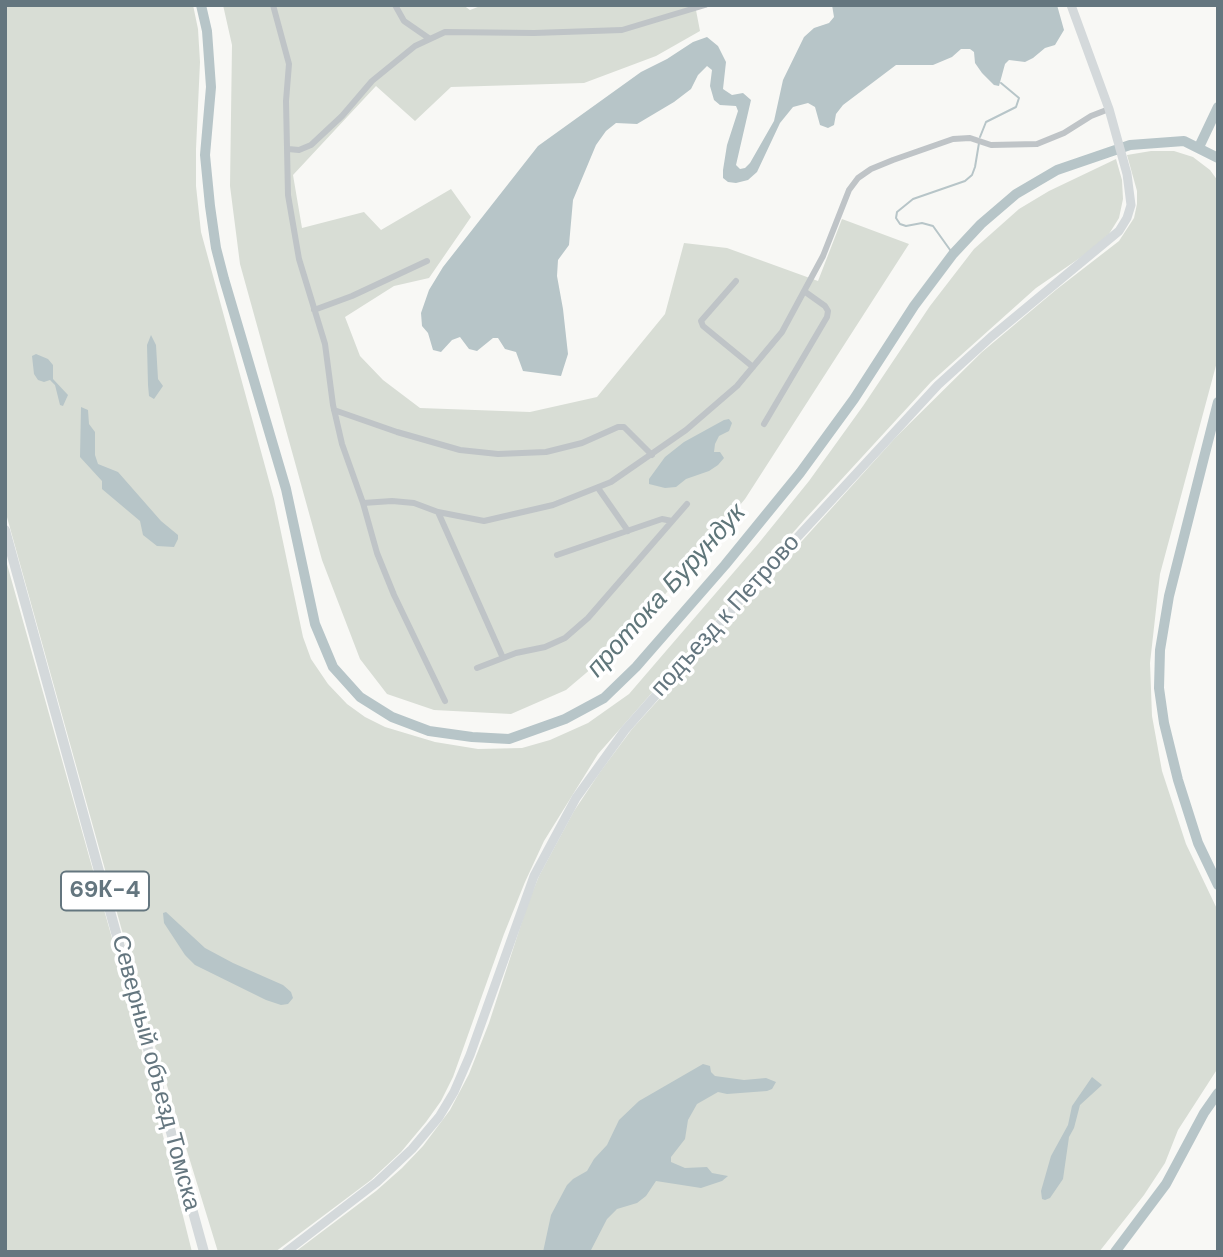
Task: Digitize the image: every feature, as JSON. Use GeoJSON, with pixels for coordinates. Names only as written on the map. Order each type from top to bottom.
{"type":"FeatureCollection","features":[{"type":"Feature","properties":{"kind":"main road","name":"Северный объезд Томска"},"geometry":{"type":"LineString","coordinates":[[5,530],[204,1252]]}},
{"type":"Feature","properties":{"kind":"street"},"geometry":{"type":"LineString","coordinates":[[273,5],[289,64],[286,101],[288,195],[299,259],[325,344],[334,410],[342,444],[377,553],[444,701]]}},
{"type":"Feature","properties":{"kind":"street"},"geometry":{"type":"LineString","coordinates":[[395,5],[404,21],[430,39]]}},
{"type":"Feature","properties":{"kind":"street"},"geometry":{"type":"LineString","coordinates":[[288,149],[299,150],[311,145],[373,81],[415,46],[445,32],[622,30],[705,5]]}},
{"type":"Feature","properties":{"kind":"street","name":"подъезд к Петрово"},"geometry":{"type":"LineString","coordinates":[[286,1252],[377,1182],[412,1149],[439,1117],[454,1092],[470,1055],[510,936],[534,876],[576,797],[611,747],[713,630],[938,385],[990,337],[1119,231],[1131,205],[1127,174],[1109,109],[1071,5]]}},
{"type":"Feature","properties":{"kind":"street"},"geometry":{"type":"LineString","coordinates":[[363,503],[414,503],[438,512],[484,521],[553,505],[598,488],[652,455],[737,386],[753,367],[782,332],[823,256],[849,190],[858,178],[871,169],[953,139],[970,138],[991,145],[1037,144],[1109,109]]}},
{"type":"Feature","properties":{"kind":"street"},"geometry":{"type":"LineString","coordinates":[[314,310],[352,296],[427,261]]}},
{"type":"Feature","properties":{"kind":"street"},"geometry":{"type":"LineString","coordinates":[[736,281],[701,321],[753,367]]}},
{"type":"Feature","properties":{"kind":"street"},"geometry":{"type":"LineString","coordinates":[[764,424],[827,317],[825,306],[804,291]]}},
{"type":"Feature","properties":{"kind":"street"},"geometry":{"type":"LineString","coordinates":[[334,410],[460,450],[498,454],[546,452],[582,443],[618,427],[624,427],[652,455]]}},
{"type":"Feature","properties":{"kind":"street"},"geometry":{"type":"LineString","coordinates":[[598,488],[628,531]]}},
{"type":"Feature","properties":{"kind":"street"},"geometry":{"type":"LineString","coordinates":[[477,668],[565,638],[588,618],[687,504]]}},
{"type":"Feature","properties":{"kind":"street"},"geometry":{"type":"LineString","coordinates":[[438,512],[503,658]]}},
{"type":"Feature","properties":{"kind":"street"},"geometry":{"type":"LineString","coordinates":[[557,555],[662,519],[672,521]]}},
{"type":"Feature","properties":{"kind":"shaded area"},"geometry":{"type":"Polygon","coordinates":[[[5,5],[193,5],[200,62],[196,186],[201,232],[274,499],[303,637],[311,659],[328,684],[347,704],[365,717],[385,727],[435,742],[478,749],[522,748],[550,740],[588,723],[629,694],[809,481],[930,306],[974,249],[1019,209],[1049,191],[1116,159],[1122,180],[1123,199],[1119,218],[1109,234],[1093,249],[1036,288],[931,382],[805,519],[598,754],[544,841],[525,882],[453,1077],[441,1101],[401,1152],[371,1180],[275,1252],[218,1252],[146,1017],[5,510],[5,5]]]}},
{"type":"Feature","properties":{"kind":"shaded area"},"geometry":{"type":"Polygon","coordinates":[[[223,5],[463,5],[470,10],[483,5],[695,5],[700,31],[656,56],[584,83],[451,87],[415,121],[376,86],[293,175],[302,228],[364,212],[381,230],[451,189],[471,217],[429,278],[394,286],[345,317],[360,356],[383,380],[420,408],[530,412],[597,397],[665,314],[684,243],[727,248],[818,281],[842,219],[909,244],[745,499],[631,635],[566,690],[511,714],[434,710],[387,694],[360,659],[322,560],[240,264],[230,186],[232,45],[223,5]]]}},
{"type":"Feature","properties":{"kind":"shaded area"},"geometry":{"type":"Polygon","coordinates":[[[832,5],[1057,5],[1064,30],[1055,45],[1045,48],[1033,58],[1025,62],[1009,60],[1005,64],[999,86],[994,85],[982,73],[975,63],[974,52],[961,49],[952,57],[933,65],[896,65],[843,105],[836,114],[834,125],[828,128],[820,125],[815,107],[808,103],[793,107],[780,123],[757,172],[748,180],[736,183],[723,178],[723,170],[727,145],[738,111],[736,106],[720,105],[714,100],[710,86],[712,70],[707,66],[698,75],[691,89],[674,102],[637,124],[616,123],[596,145],[573,200],[569,245],[558,260],[557,276],[568,354],[561,376],[523,371],[516,352],[505,349],[498,338],[493,338],[477,351],[469,349],[460,337],[452,340],[441,352],[433,350],[428,333],[422,326],[421,313],[429,290],[443,267],[538,146],[641,72],[693,42],[707,37],[718,46],[726,62],[723,89],[732,95],[743,93],[751,100],[736,165],[740,169],[745,168],[774,121],[783,80],[804,37],[814,28],[829,23],[834,17],[832,5]]]}},
{"type":"Feature","properties":{"kind":"shaded area"},"geometry":{"type":"Polygon","coordinates":[[[1174,151],[1193,157],[1210,170],[1218,181],[1218,358],[1160,574],[1150,663],[1152,716],[1162,771],[1186,844],[1218,911],[1218,1068],[1178,1130],[1165,1163],[1144,1195],[1099,1252],[295,1252],[402,1168],[423,1146],[450,1110],[469,1074],[489,1023],[539,876],[574,811],[632,729],[896,437],[982,352],[1119,241],[1134,218],[1137,204],[1137,191],[1127,155],[1174,151]]]}},
{"type":"Feature","properties":{"kind":"shaded area"},"geometry":{"type":"Polygon","coordinates":[[[151,335],[156,345],[158,379],[163,386],[154,399],[149,396],[148,385],[147,345],[151,335]]]}},
{"type":"Feature","properties":{"kind":"shaded area"},"geometry":{"type":"Polygon","coordinates":[[[36,354],[48,359],[53,365],[53,379],[68,395],[63,406],[60,405],[55,385],[50,380],[38,380],[34,374],[32,356],[36,354]]]}},
{"type":"Feature","properties":{"kind":"shaded area"},"geometry":{"type":"Polygon","coordinates":[[[81,407],[88,410],[89,424],[95,432],[95,455],[98,464],[118,472],[161,521],[178,535],[174,547],[157,546],[143,535],[140,521],[102,489],[102,481],[80,457],[81,407]]]}},
{"type":"Feature","properties":{"kind":"shaded area"},"geometry":{"type":"Polygon","coordinates":[[[729,419],[732,423],[729,431],[719,436],[715,444],[714,452],[720,452],[724,458],[718,465],[686,479],[676,487],[665,488],[649,484],[649,479],[665,457],[684,442],[729,419]]]}},
{"type":"Feature","properties":{"kind":"shaded area"},"geometry":{"type":"Polygon","coordinates":[[[5,557],[128,995],[192,1252],[5,1252],[5,557]]]}},
{"type":"Feature","properties":{"kind":"shaded area"},"geometry":{"type":"Polygon","coordinates":[[[166,912],[205,948],[283,985],[293,998],[288,1004],[281,1005],[266,1000],[195,965],[185,955],[164,923],[163,913],[166,912]]]}},
{"type":"Feature","properties":{"kind":"shaded area"},"geometry":{"type":"Polygon","coordinates":[[[703,1064],[710,1066],[715,1076],[744,1080],[766,1078],[776,1082],[772,1089],[767,1091],[727,1094],[718,1092],[697,1104],[688,1120],[685,1139],[671,1157],[671,1162],[685,1168],[707,1167],[712,1173],[728,1176],[722,1181],[701,1188],[656,1181],[646,1196],[637,1203],[617,1209],[607,1219],[590,1252],[543,1252],[551,1215],[567,1185],[587,1171],[607,1145],[619,1120],[639,1101],[703,1064]]]}},
{"type":"Feature","properties":{"kind":"shaded area"},"geometry":{"type":"Polygon","coordinates":[[[1092,1077],[1102,1085],[1080,1105],[1069,1137],[1063,1179],[1050,1198],[1042,1199],[1041,1191],[1051,1156],[1068,1125],[1072,1106],[1092,1077]]]}},
{"type":"Feature","properties":{"kind":"waterway","name":"протока Бурундук"},"geometry":{"type":"LineString","coordinates":[[201,5],[207,31],[211,87],[205,155],[216,248],[286,489],[315,624],[333,667],[360,697],[392,717],[429,731],[509,739],[565,719],[604,698],[636,667],[725,565],[800,473],[854,399],[914,306],[953,254],[981,224],[1016,194],[1057,170],[1130,145],[1184,141],[1218,158]]}},
{"type":"Feature","properties":{"kind":"waterway"},"geometry":{"type":"LineString","coordinates":[[980,137],[986,122],[1016,107],[1019,98],[1001,83]]}},
{"type":"Feature","properties":{"kind":"waterway","name":"протока Бурундук"},"geometry":{"type":"LineString","coordinates":[[1199,147],[1218,107]]}},
{"type":"Feature","properties":{"kind":"waterway"},"geometry":{"type":"LineString","coordinates":[[953,254],[933,226],[922,223],[906,226],[900,224],[896,218],[897,212],[913,199],[965,181],[972,175],[975,167],[979,143]]}},
{"type":"Feature","properties":{"kind":"waterway","name":"протока Бурундук"},"geometry":{"type":"LineString","coordinates":[[1218,402],[1169,596],[1160,650],[1159,688],[1164,723],[1178,780],[1198,843],[1218,885]]}},
{"type":"Feature","properties":{"kind":"waterway","name":"протока Бурундук"},"geometry":{"type":"LineString","coordinates":[[1115,1252],[1166,1184],[1204,1113],[1218,1093]]}}]}
